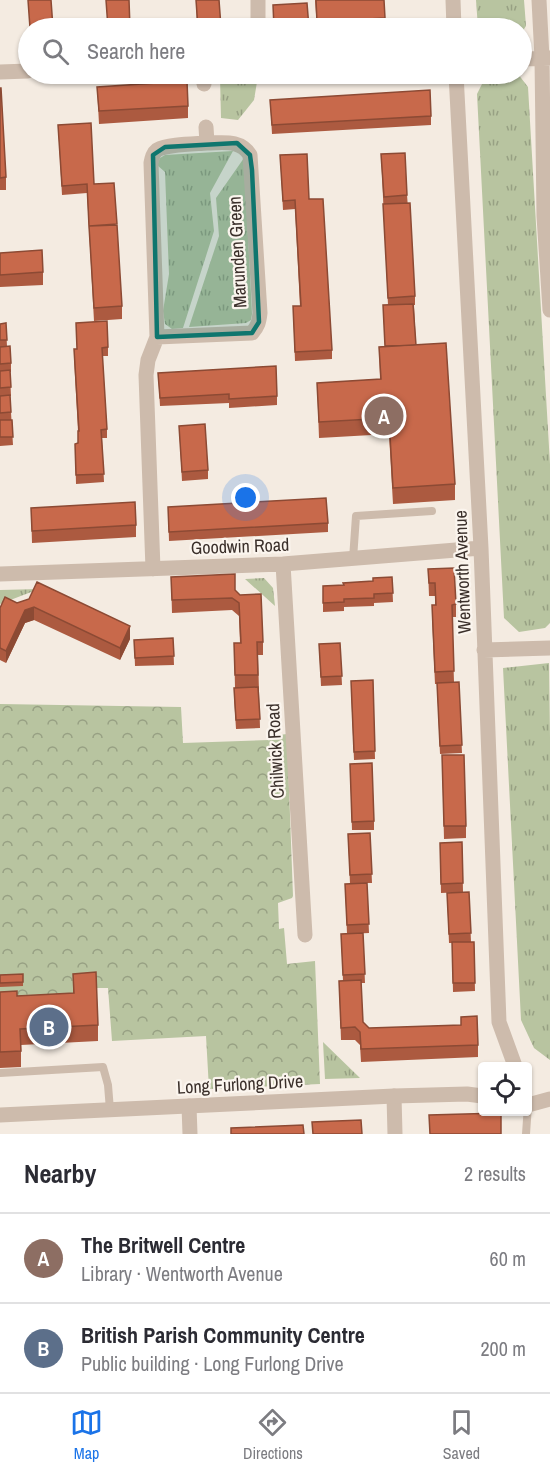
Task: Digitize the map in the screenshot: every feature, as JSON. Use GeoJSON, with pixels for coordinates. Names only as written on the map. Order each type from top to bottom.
{"type":"FeatureCollection","features":[{"type":"Feature","properties":{"kind":"street"},"geometry":{"type":"LineString","coordinates":[[258,0],[258,18]]}},
{"type":"Feature","properties":{"kind":"street"},"geometry":{"type":"LineString","coordinates":[[453,0],[454,18]]}},
{"type":"Feature","properties":{"kind":"street"},"geometry":{"type":"LineString","coordinates":[[539,0],[546,58],[550,310]]}},
{"type":"Feature","properties":{"kind":"street"},"geometry":{"type":"LineString","coordinates":[[0,72],[18,71]]}},
{"type":"Feature","properties":{"kind":"street","name":"Wentworth Avenue"},"geometry":{"type":"LineString","coordinates":[[457,84],[481,548],[500,1022],[514,1062]]}},
{"type":"Feature","properties":{"kind":"street"},"geometry":{"type":"LineString","coordinates":[[206,127],[207,143]]}},
{"type":"Feature","properties":{"kind":"street","name":"Marunden Green"},"geometry":{"type":"LineString","coordinates":[[153,569],[146,375],[148,360],[157,337],[151,163],[156,151],[165,147],[237,143],[246,148],[252,170],[259,322],[252,333],[157,337]]}},
{"type":"Feature","properties":{"kind":"street","name":"Goodwin Road"},"geometry":{"type":"LineString","coordinates":[[0,574],[283,564],[481,548]]}},
{"type":"Feature","properties":{"kind":"street","name":"Chilwick Road"},"geometry":{"type":"LineString","coordinates":[[283,564],[305,935]]}},
{"type":"Feature","properties":{"kind":"street"},"geometry":{"type":"LineString","coordinates":[[484,650],[550,648]]}},
{"type":"Feature","properties":{"kind":"street","name":"Long Furlong Drive"},"geometry":{"type":"LineString","coordinates":[[0,1115],[394,1096],[478,1095]]}},
{"type":"Feature","properties":{"kind":"street"},"geometry":{"type":"LineString","coordinates":[[394,1096],[394,1134]]}},
{"type":"Feature","properties":{"kind":"street"},"geometry":{"type":"LineString","coordinates":[[532,1103],[550,1099]]}},
{"type":"Feature","properties":{"kind":"street"},"geometry":{"type":"LineString","coordinates":[[189,1106],[190,1134]]}},
{"type":"Feature","properties":{"kind":"lane"},"geometry":{"type":"LineString","coordinates":[[353,558],[356,516],[432,512]]}},
{"type":"Feature","properties":{"kind":"lane"},"geometry":{"type":"LineString","coordinates":[[0,1073],[103,1067],[108,1085],[110,1110]]}},
{"type":"Feature","properties":{"kind":"lane"},"geometry":{"type":"LineString","coordinates":[[526,1134],[527,1116]]}},
{"type":"Feature","properties":{"kind":"highlighted area"},"geometry":{"type":"Polygon","coordinates":[[[237,143],[250,155],[259,322],[252,333],[157,337],[153,155],[165,147],[237,143]]]}},
{"type":"Feature","properties":{"kind":"green space"},"geometry":{"type":"Polygon","coordinates":[[[476,0],[524,0],[525,18],[477,18],[476,0]]]}},
{"type":"Feature","properties":{"kind":"green space"},"geometry":{"type":"Polygon","coordinates":[[[220,84],[257,84],[254,100],[238,120],[221,118],[220,84]]]}},
{"type":"Feature","properties":{"kind":"green space"},"geometry":{"type":"Polygon","coordinates":[[[482,84],[526,84],[528,87],[550,464],[550,623],[545,628],[519,632],[504,618],[477,94],[482,84]]]}},
{"type":"Feature","properties":{"kind":"green space"},"geometry":{"type":"Polygon","coordinates":[[[233,151],[210,193],[214,231],[183,328],[172,329],[165,324],[163,311],[169,274],[165,172],[157,165],[160,158],[165,155],[233,151]]]}},
{"type":"Feature","properties":{"kind":"green space"},"geometry":{"type":"Polygon","coordinates":[[[244,158],[251,320],[246,323],[189,327],[219,236],[216,198],[244,158]]]}},
{"type":"Feature","properties":{"kind":"green space"},"geometry":{"type":"Polygon","coordinates":[[[264,578],[273,588],[275,606],[245,579],[264,578]]]}},
{"type":"Feature","properties":{"kind":"green space"},"geometry":{"type":"Polygon","coordinates":[[[39,589],[0,604],[0,590],[39,589]]]}},
{"type":"Feature","properties":{"kind":"green space"},"geometry":{"type":"Polygon","coordinates":[[[549,663],[550,1060],[534,1048],[521,1020],[503,668],[549,663]]]}},
{"type":"Feature","properties":{"kind":"green space"},"geometry":{"type":"Polygon","coordinates":[[[0,704],[181,707],[183,743],[269,740],[270,736],[287,734],[293,896],[278,903],[279,929],[284,928],[287,964],[315,961],[320,1084],[209,1089],[206,1036],[112,1041],[108,988],[96,988],[74,1009],[0,1008],[0,704]]]}},
{"type":"Feature","properties":{"kind":"green space"},"geometry":{"type":"Polygon","coordinates":[[[323,1042],[360,1078],[325,1079],[323,1042]]]}},
{"type":"Feature","properties":{"kind":"building"},"geometry":{"type":"Polygon","coordinates":[[[28,0],[51,0],[52,18],[29,18],[28,0]]]}},
{"type":"Feature","properties":{"kind":"building"},"geometry":{"type":"Polygon","coordinates":[[[106,0],[129,0],[130,18],[107,18],[106,0]]]}},
{"type":"Feature","properties":{"kind":"building"},"geometry":{"type":"Polygon","coordinates":[[[196,0],[219,0],[220,18],[197,18],[196,0]]]}},
{"type":"Feature","properties":{"kind":"building"},"geometry":{"type":"Polygon","coordinates":[[[316,0],[384,0],[385,18],[317,18],[316,0]]]}},
{"type":"Feature","properties":{"kind":"building"},"geometry":{"type":"Polygon","coordinates":[[[307,3],[308,18],[274,18],[273,5],[307,3]]]}},
{"type":"Feature","properties":{"kind":"building"},"geometry":{"type":"Polygon","coordinates":[[[187,84],[188,106],[99,111],[97,87],[187,84]]]}},
{"type":"Feature","properties":{"kind":"building"},"geometry":{"type":"Polygon","coordinates":[[[0,88],[6,177],[0,178],[0,88]]]}},
{"type":"Feature","properties":{"kind":"building"},"geometry":{"type":"Polygon","coordinates":[[[430,90],[431,116],[272,125],[270,100],[430,90]]]}},
{"type":"Feature","properties":{"kind":"building"},"geometry":{"type":"Polygon","coordinates":[[[91,123],[94,184],[114,183],[117,224],[89,226],[87,184],[62,186],[58,125],[91,123]]]}},
{"type":"Feature","properties":{"kind":"building"},"geometry":{"type":"Polygon","coordinates":[[[405,153],[407,195],[384,197],[381,154],[405,153]]]}},
{"type":"Feature","properties":{"kind":"building"},"geometry":{"type":"Polygon","coordinates":[[[307,154],[309,199],[323,199],[332,350],[295,352],[293,306],[301,306],[295,200],[283,201],[280,155],[307,154]]]}},
{"type":"Feature","properties":{"kind":"building"},"geometry":{"type":"Polygon","coordinates":[[[410,203],[415,296],[388,298],[383,204],[410,203]]]}},
{"type":"Feature","properties":{"kind":"building"},"geometry":{"type":"Polygon","coordinates":[[[117,225],[122,306],[94,308],[89,226],[117,225]]]}},
{"type":"Feature","properties":{"kind":"building"},"geometry":{"type":"Polygon","coordinates":[[[42,250],[43,272],[0,275],[0,253],[42,250]]]}},
{"type":"Feature","properties":{"kind":"building"},"geometry":{"type":"Polygon","coordinates":[[[413,304],[416,345],[385,346],[383,305],[413,304]]]}},
{"type":"Feature","properties":{"kind":"building"},"geometry":{"type":"Polygon","coordinates":[[[107,321],[108,347],[102,348],[107,429],[101,430],[104,474],[76,475],[75,444],[78,443],[79,431],[74,349],[77,349],[76,323],[107,321]]]}},
{"type":"Feature","properties":{"kind":"building"},"geometry":{"type":"Polygon","coordinates":[[[6,323],[7,340],[0,340],[0,324],[6,323]]]}},
{"type":"Feature","properties":{"kind":"building"},"geometry":{"type":"Polygon","coordinates":[[[446,343],[455,484],[393,488],[389,418],[319,422],[317,383],[381,379],[379,347],[446,343]]]}},
{"type":"Feature","properties":{"kind":"building"},"geometry":{"type":"Polygon","coordinates":[[[10,346],[11,363],[0,364],[0,347],[10,346]]]}},
{"type":"Feature","properties":{"kind":"building"},"geometry":{"type":"Polygon","coordinates":[[[276,366],[277,396],[229,399],[229,394],[160,398],[158,373],[276,366]]]}},
{"type":"Feature","properties":{"kind":"building"},"geometry":{"type":"Polygon","coordinates":[[[10,370],[11,387],[0,388],[0,371],[10,370]]]}},
{"type":"Feature","properties":{"kind":"building"},"geometry":{"type":"Polygon","coordinates":[[[10,395],[11,412],[0,413],[0,396],[10,395]]]}},
{"type":"Feature","properties":{"kind":"building"},"geometry":{"type":"Polygon","coordinates":[[[0,420],[12,420],[13,437],[0,437],[0,420]]]}},
{"type":"Feature","properties":{"kind":"building"},"geometry":{"type":"Polygon","coordinates":[[[205,424],[208,470],[182,472],[179,426],[205,424]]]}},
{"type":"Feature","properties":{"kind":"building"},"geometry":{"type":"Polygon","coordinates":[[[326,498],[328,523],[169,532],[168,507],[326,498]]]}},
{"type":"Feature","properties":{"kind":"building"},"geometry":{"type":"Polygon","coordinates":[[[135,502],[136,525],[32,531],[31,508],[135,502]]]}},
{"type":"Feature","properties":{"kind":"building"},"geometry":{"type":"Polygon","coordinates":[[[454,568],[456,604],[452,605],[454,671],[435,672],[432,605],[436,605],[435,583],[429,583],[428,569],[454,568]]]}},
{"type":"Feature","properties":{"kind":"building"},"geometry":{"type":"Polygon","coordinates":[[[235,574],[235,590],[240,595],[261,594],[263,642],[257,642],[258,675],[235,675],[234,643],[241,643],[239,603],[232,598],[172,600],[171,577],[235,574]]]}},
{"type":"Feature","properties":{"kind":"building"},"geometry":{"type":"Polygon","coordinates":[[[392,577],[393,593],[374,594],[374,598],[344,599],[344,602],[323,603],[323,586],[392,577]]]}},
{"type":"Feature","properties":{"kind":"building"},"geometry":{"type":"Polygon","coordinates":[[[37,582],[130,626],[120,648],[34,607],[25,610],[6,651],[0,648],[0,608],[5,597],[17,603],[29,599],[37,582]]]}},
{"type":"Feature","properties":{"kind":"building"},"geometry":{"type":"Polygon","coordinates":[[[173,638],[174,656],[135,658],[134,640],[173,638]]]}},
{"type":"Feature","properties":{"kind":"building"},"geometry":{"type":"Polygon","coordinates":[[[340,643],[342,676],[321,677],[319,644],[340,643]]]}},
{"type":"Feature","properties":{"kind":"building"},"geometry":{"type":"Polygon","coordinates":[[[373,680],[375,751],[354,752],[351,681],[373,680]]]}},
{"type":"Feature","properties":{"kind":"building"},"geometry":{"type":"Polygon","coordinates":[[[459,682],[462,745],[440,746],[437,683],[459,682]]]}},
{"type":"Feature","properties":{"kind":"building"},"geometry":{"type":"Polygon","coordinates":[[[258,687],[260,719],[236,720],[234,688],[258,687]]]}},
{"type":"Feature","properties":{"kind":"building"},"geometry":{"type":"Polygon","coordinates":[[[442,755],[464,755],[466,826],[444,826],[442,755]]]}},
{"type":"Feature","properties":{"kind":"building"},"geometry":{"type":"Polygon","coordinates":[[[372,763],[374,821],[352,822],[350,764],[372,763]]]}},
{"type":"Feature","properties":{"kind":"building"},"geometry":{"type":"Polygon","coordinates":[[[370,833],[372,874],[350,875],[348,834],[370,833]]]}},
{"type":"Feature","properties":{"kind":"building"},"geometry":{"type":"Polygon","coordinates":[[[462,842],[463,883],[441,884],[440,843],[462,842]]]}},
{"type":"Feature","properties":{"kind":"building"},"geometry":{"type":"Polygon","coordinates":[[[367,883],[369,924],[347,925],[345,884],[367,883]]]}},
{"type":"Feature","properties":{"kind":"building"},"geometry":{"type":"Polygon","coordinates":[[[469,892],[471,933],[449,934],[447,893],[469,892]]]}},
{"type":"Feature","properties":{"kind":"building"},"geometry":{"type":"Polygon","coordinates":[[[363,933],[365,974],[343,975],[341,934],[363,933]]]}},
{"type":"Feature","properties":{"kind":"building"},"geometry":{"type":"Polygon","coordinates":[[[452,942],[474,942],[475,983],[453,983],[452,942]]]}},
{"type":"Feature","properties":{"kind":"building"},"geometry":{"type":"Polygon","coordinates":[[[96,972],[98,1025],[20,1029],[21,1051],[0,1052],[0,992],[17,991],[17,996],[74,993],[73,974],[96,972]]]}},
{"type":"Feature","properties":{"kind":"building"},"geometry":{"type":"Polygon","coordinates":[[[23,974],[23,982],[0,983],[0,975],[23,974]]]}},
{"type":"Feature","properties":{"kind":"building"},"geometry":{"type":"Polygon","coordinates":[[[361,980],[363,1022],[369,1028],[461,1025],[461,1017],[477,1016],[478,1045],[361,1049],[360,1032],[355,1027],[341,1028],[339,981],[361,980]]]}},
{"type":"Feature","properties":{"kind":"building"},"geometry":{"type":"Polygon","coordinates":[[[478,1114],[478,1116],[501,1116],[501,1134],[430,1134],[429,1115],[478,1114]]]}},
{"type":"Feature","properties":{"kind":"building"},"geometry":{"type":"Polygon","coordinates":[[[361,1120],[362,1134],[313,1134],[312,1122],[361,1120]]]}},
{"type":"Feature","properties":{"kind":"building"},"geometry":{"type":"Polygon","coordinates":[[[303,1125],[304,1134],[231,1134],[231,1128],[303,1125]]]}},
{"type":"Feature","properties":{"kind":"place","name":"The Britwell Centre"},"geometry":{"type":"Point","coordinates":[384,416]}},
{"type":"Feature","properties":{"kind":"place","name":"British Parish Community Centre"},"geometry":{"type":"Point","coordinates":[49,1027]}}]}
